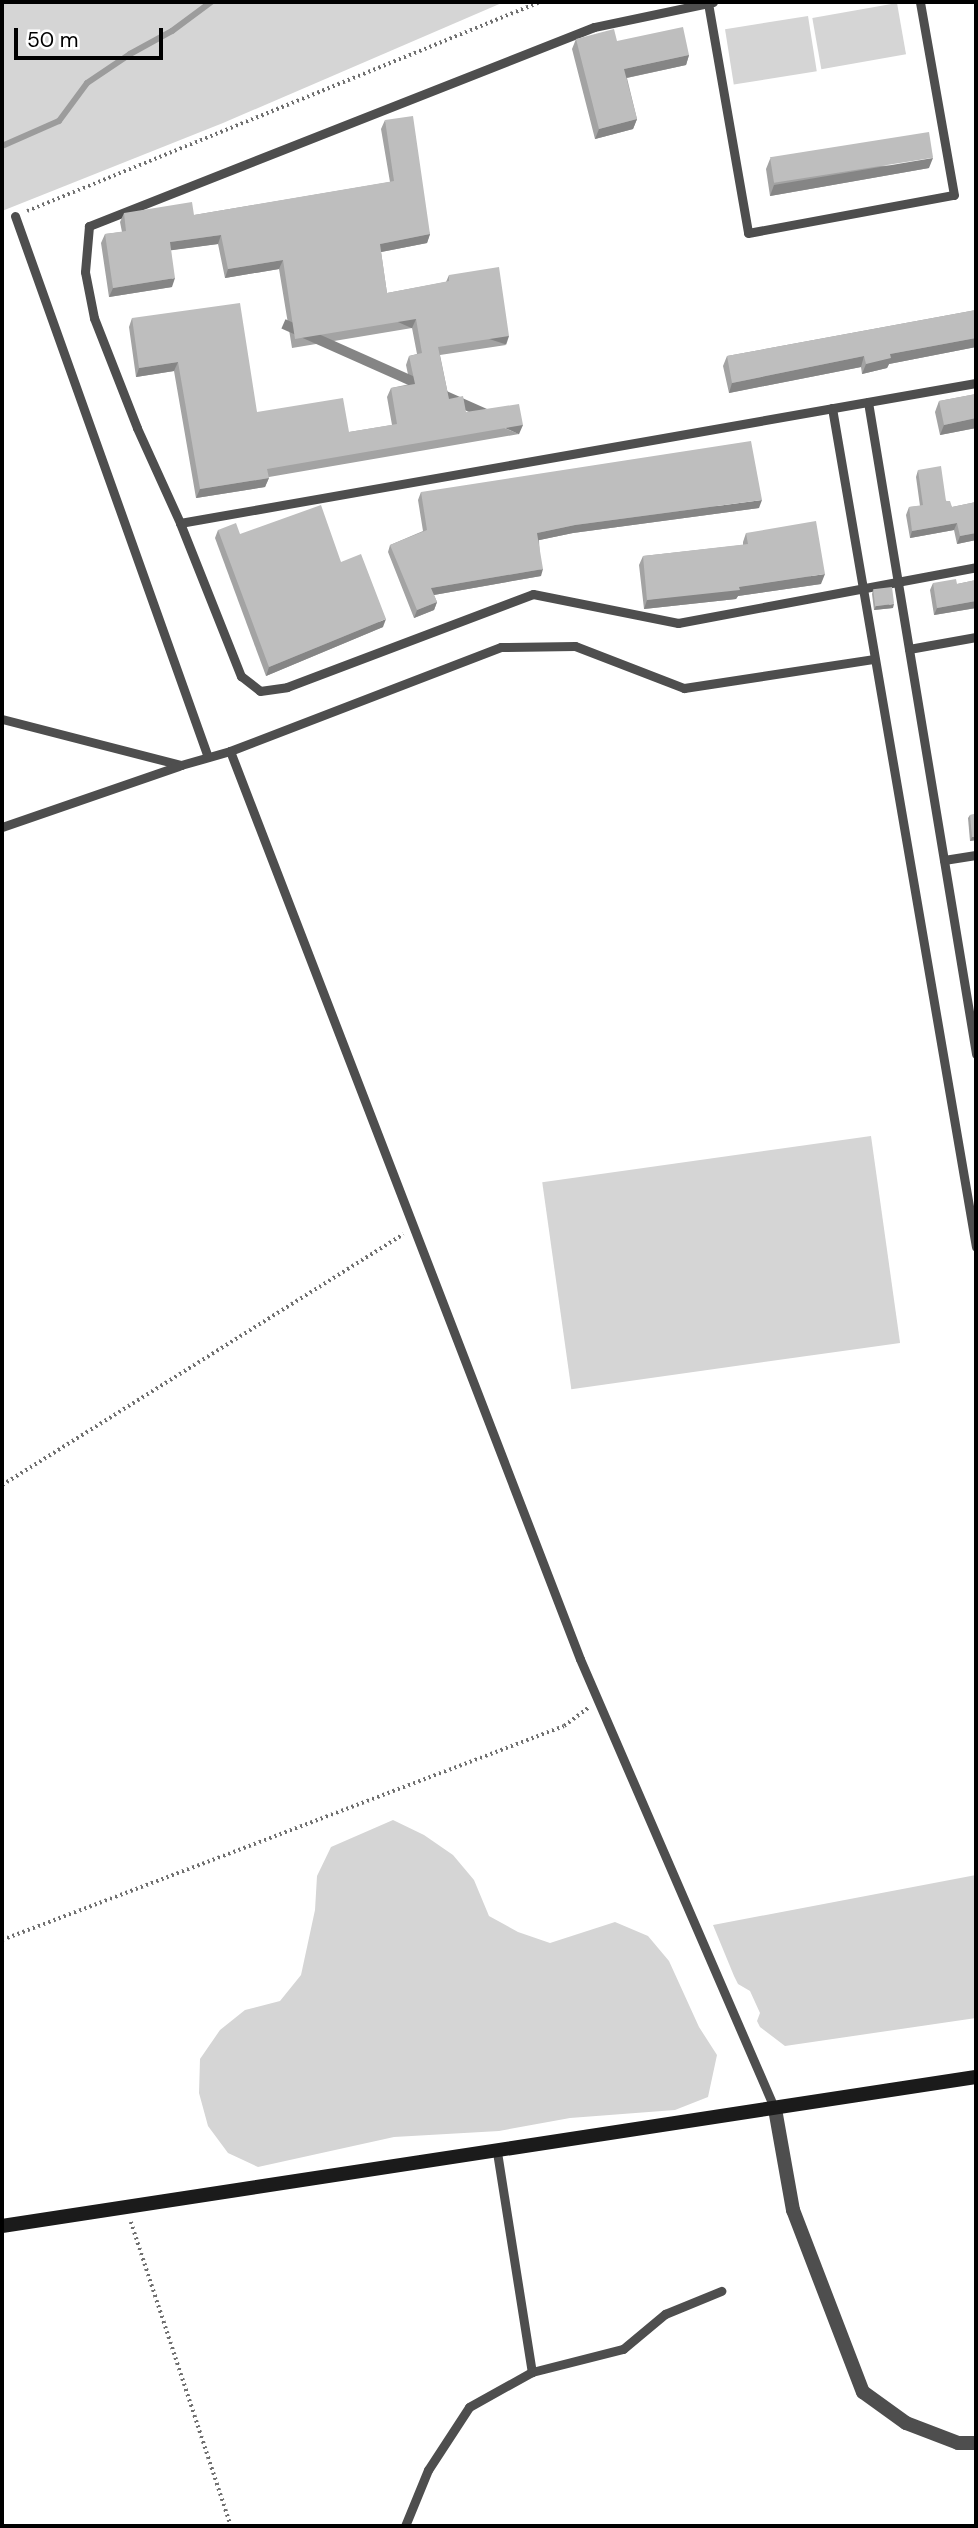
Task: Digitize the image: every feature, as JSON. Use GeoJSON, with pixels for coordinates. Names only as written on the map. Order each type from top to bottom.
{"type":"FeatureCollection","features":[{"type":"Feature","properties":{"kind":"main road"},"geometry":{"type":"LineString","coordinates":[[2,2226],[976,2077]]}},
{"type":"Feature","properties":{"kind":"street"},"geometry":{"type":"LineString","coordinates":[[775,2109],[793,2210],[863,2392],[906,2423],[958,2443],[976,2444]]}},
{"type":"Feature","properties":{"kind":"lane"},"geometry":{"type":"LineString","coordinates":[[713,2],[594,27],[89,226],[85,272],[93,318],[241,676],[260,691],[287,687],[533,594],[678,623],[976,566]]}},
{"type":"Feature","properties":{"kind":"lane"},"geometry":{"type":"LineString","coordinates":[[708,3],[748,233],[954,195],[920,2]]}},
{"type":"Feature","properties":{"kind":"lane"},"geometry":{"type":"LineString","coordinates":[[15,216],[208,757]]}},
{"type":"Feature","properties":{"kind":"lane"},"geometry":{"type":"LineString","coordinates":[[180,523],[976,383]]}},
{"type":"Feature","properties":{"kind":"lane"},"geometry":{"type":"LineString","coordinates":[[868,402],[976,1054]]}},
{"type":"Feature","properties":{"kind":"lane"},"geometry":{"type":"LineString","coordinates":[[832,408],[976,1247]]}},
{"type":"Feature","properties":{"kind":"lane"},"geometry":{"type":"LineString","coordinates":[[909,649],[976,636]]}},
{"type":"Feature","properties":{"kind":"lane"},"geometry":{"type":"LineString","coordinates":[[2,827],[181,765],[230,751],[501,647],[575,646],[684,688],[873,659]]}},
{"type":"Feature","properties":{"kind":"lane"},"geometry":{"type":"LineString","coordinates":[[2,719],[181,765]]}},
{"type":"Feature","properties":{"kind":"lane"},"geometry":{"type":"LineString","coordinates":[[230,751],[598,1701],[775,2109]]}},
{"type":"Feature","properties":{"kind":"lane"},"geometry":{"type":"LineString","coordinates":[[944,860],[976,855]]}},
{"type":"Feature","properties":{"kind":"lane"},"geometry":{"type":"LineString","coordinates":[[497,2152],[532,2372]]}},
{"type":"Feature","properties":{"kind":"lane"},"geometry":{"type":"LineString","coordinates":[[405,2526],[428,2470],[469,2407],[532,2372],[623,2349],[665,2314],[721,2291]]}},
{"type":"Feature","properties":{"kind":"path"},"geometry":{"type":"LineString","coordinates":[[15,216],[540,2]]}},
{"type":"Feature","properties":{"kind":"path"},"geometry":{"type":"LineString","coordinates":[[2,1485],[414,1227]]}},
{"type":"Feature","properties":{"kind":"path"},"geometry":{"type":"LineString","coordinates":[[2,1940],[564,1726],[598,1701]]}},
{"type":"Feature","properties":{"kind":"path"},"geometry":{"type":"LineString","coordinates":[[127,2207],[231,2526]]}},
{"type":"Feature","properties":{"kind":"shaded area"},"geometry":{"type":"Polygon","coordinates":[[[2,2],[504,2],[223,123],[2,211],[2,2]]]}},
{"type":"Feature","properties":{"kind":"shaded area"},"geometry":{"type":"Polygon","coordinates":[[[897,3],[906,54],[821,69],[812,18],[897,3]]]}},
{"type":"Feature","properties":{"kind":"shaded area"},"geometry":{"type":"Polygon","coordinates":[[[808,16],[817,71],[734,84],[725,29],[808,16]]]}},
{"type":"Feature","properties":{"kind":"shaded area"},"geometry":{"type":"Polygon","coordinates":[[[871,1136],[900,1343],[571,1389],[542,1182],[871,1136]]]}},
{"type":"Feature","properties":{"kind":"shaded area"},"geometry":{"type":"Polygon","coordinates":[[[393,1820],[424,1835],[453,1855],[474,1880],[489,1916],[518,1932],[550,1943],[615,1922],[648,1936],[669,1961],[699,2027],[717,2055],[708,2097],[675,2110],[570,2118],[499,2131],[394,2137],[258,2167],[228,2153],[208,2126],[199,2093],[200,2059],[220,2030],[245,2010],[280,2001],[301,1975],[315,1910],[317,1876],[331,1847],[393,1820]]]}},
{"type":"Feature","properties":{"kind":"shaded area"},"geometry":{"type":"Polygon","coordinates":[[[976,1875],[976,2018],[785,2046],[760,2027],[757,2021],[760,2013],[750,1991],[738,1984],[713,1925],[976,1875]]]}},
{"type":"Feature","properties":{"kind":"building"},"geometry":{"type":"Polygon","coordinates":[[[683,27],[689,55],[624,69],[637,119],[599,129],[576,39],[614,29],[617,41],[683,27]]]}},
{"type":"Feature","properties":{"kind":"building"},"geometry":{"type":"Polygon","coordinates":[[[413,116],[430,234],[380,244],[387,293],[449,281],[449,275],[499,267],[509,336],[438,347],[449,399],[463,396],[466,412],[519,404],[523,425],[267,469],[269,478],[200,489],[178,362],[139,368],[132,318],[240,303],[257,412],[343,398],[349,432],[397,424],[391,388],[415,384],[409,356],[422,353],[416,319],[295,339],[283,260],[228,269],[221,235],[170,242],[175,278],[113,288],[105,234],[126,231],[124,213],[192,202],[194,215],[394,181],[385,120],[413,116]]]}},
{"type":"Feature","properties":{"kind":"building"},"geometry":{"type":"Polygon","coordinates":[[[929,132],[933,158],[774,183],[770,157],[929,132]]]}},
{"type":"Feature","properties":{"kind":"building"},"geometry":{"type":"Polygon","coordinates":[[[976,310],[976,338],[890,354],[891,358],[866,364],[864,356],[732,383],[727,356],[976,310]]]}},
{"type":"Feature","properties":{"kind":"building"},"geometry":{"type":"Polygon","coordinates":[[[976,394],[976,418],[944,425],[939,401],[976,394]]]}},
{"type":"Feature","properties":{"kind":"building"},"geometry":{"type":"Polygon","coordinates":[[[751,441],[762,500],[575,525],[537,533],[543,569],[431,588],[437,602],[417,610],[390,545],[427,530],[421,492],[751,441]]]}},
{"type":"Feature","properties":{"kind":"building"},"geometry":{"type":"Polygon","coordinates":[[[941,466],[946,501],[950,501],[952,507],[976,502],[976,533],[960,536],[957,523],[912,531],[909,507],[923,505],[918,470],[941,466]]]}},
{"type":"Feature","properties":{"kind":"building"},"geometry":{"type":"Polygon","coordinates":[[[321,505],[341,562],[361,554],[386,619],[269,667],[218,530],[236,523],[240,534],[321,505]]]}},
{"type":"Feature","properties":{"kind":"building"},"geometry":{"type":"Polygon","coordinates":[[[816,521],[825,574],[739,587],[740,590],[647,600],[643,556],[748,544],[746,533],[816,521]]]}},
{"type":"Feature","properties":{"kind":"building"},"geometry":{"type":"Polygon","coordinates":[[[956,579],[957,584],[976,580],[976,601],[937,608],[933,583],[956,579]]]}},
{"type":"Feature","properties":{"kind":"building"},"geometry":{"type":"Polygon","coordinates":[[[892,587],[894,604],[875,606],[873,589],[892,587]]]}},
{"type":"Feature","properties":{"kind":"building"},"geometry":{"type":"Polygon","coordinates":[[[976,814],[976,837],[972,837],[970,815],[976,814]]]}},
{"type":"Feature","properties":{"kind":"waterway"},"geometry":{"type":"LineString","coordinates":[[2,146],[59,121],[87,83],[130,54],[172,31],[211,2]]}}]}
